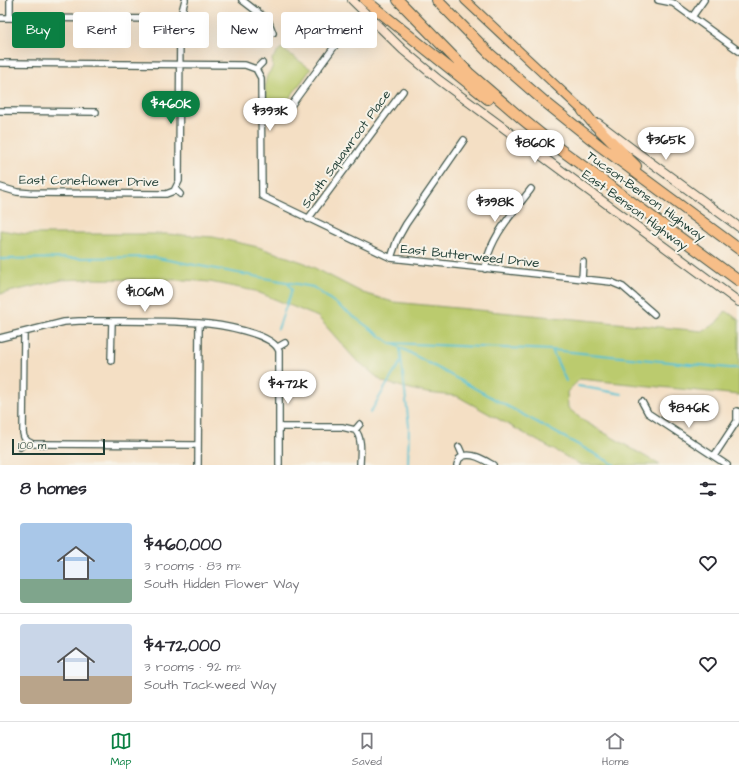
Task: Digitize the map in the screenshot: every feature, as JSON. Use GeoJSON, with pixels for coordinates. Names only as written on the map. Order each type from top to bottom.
{"type":"FeatureCollection","features":[{"type":"Feature","properties":{"kind":"highway"},"geometry":{"type":"LineString","coordinates":[[365,0],[514,120],[649,214]]}},
{"type":"Feature","properties":{"kind":"highway","name":"Tucson–Benson Highway"},"geometry":{"type":"LineString","coordinates":[[398,0],[450,55],[495,96],[553,144],[739,281]]}},
{"type":"Feature","properties":{"kind":"highway","name":"Tucson–Benson Highway"},"geometry":{"type":"LineString","coordinates":[[437,0],[490,54],[532,91],[582,132],[739,249]]}},
{"type":"Feature","properties":{"kind":"highway"},"geometry":{"type":"LineString","coordinates":[[582,111],[662,192]]}},
{"type":"Feature","properties":{"kind":"main road","name":"East Benson Highway"},"geometry":{"type":"LineString","coordinates":[[352,0],[403,50],[439,80],[739,302]]}},
{"type":"Feature","properties":{"kind":"main road"},"geometry":{"type":"LineString","coordinates":[[464,0],[582,111],[739,227]]}},
{"type":"Feature","properties":{"kind":"street"},"geometry":{"type":"LineString","coordinates":[[10,0],[10,18]]}},
{"type":"Feature","properties":{"kind":"street"},"geometry":{"type":"LineString","coordinates":[[182,12],[186,0]]}},
{"type":"Feature","properties":{"kind":"street"},"geometry":{"type":"LineString","coordinates":[[242,0],[258,12]]}},
{"type":"Feature","properties":{"kind":"street"},"geometry":{"type":"LineString","coordinates":[[658,0],[673,3],[739,50]]}},
{"type":"Feature","properties":{"kind":"street"},"geometry":{"type":"LineString","coordinates":[[692,17],[704,0]]}},
{"type":"Feature","properties":{"kind":"street"},"geometry":{"type":"LineString","coordinates":[[0,18],[139,20]]}},
{"type":"Feature","properties":{"kind":"street"},"geometry":{"type":"LineString","coordinates":[[180,48],[180,63]]}},
{"type":"Feature","properties":{"kind":"street"},"geometry":{"type":"LineString","coordinates":[[0,63],[180,63],[245,65],[256,69],[261,78],[262,118],[277,116],[287,111],[333,48]]}},
{"type":"Feature","properties":{"kind":"street","name":"East Coneflower Drive"},"geometry":{"type":"LineString","coordinates":[[0,187],[16,192],[30,193],[166,194],[178,192],[180,63]]}},
{"type":"Feature","properties":{"kind":"street"},"geometry":{"type":"LineString","coordinates":[[256,69],[262,63]]}},
{"type":"Feature","properties":{"kind":"street","name":"South Squawroot Place"},"geometry":{"type":"LineString","coordinates":[[308,219],[402,91]]}},
{"type":"Feature","properties":{"kind":"street"},"geometry":{"type":"LineString","coordinates":[[0,111],[96,112]]}},
{"type":"Feature","properties":{"kind":"street","name":"East Butterweed Drive"},"geometry":{"type":"LineString","coordinates":[[262,118],[260,197],[391,258],[611,282],[623,287],[654,314]]}},
{"type":"Feature","properties":{"kind":"street"},"geometry":{"type":"LineString","coordinates":[[391,258],[397,240],[406,224],[464,140]]}},
{"type":"Feature","properties":{"kind":"street"},"geometry":{"type":"LineString","coordinates":[[485,269],[498,234],[531,189]]}},
{"type":"Feature","properties":{"kind":"street"},"geometry":{"type":"LineString","coordinates":[[582,279],[583,262]]}},
{"type":"Feature","properties":{"kind":"street"},"geometry":{"type":"LineString","coordinates":[[0,338],[72,321],[112,321],[199,322],[241,330],[266,339],[278,348],[280,356],[279,465]]}},
{"type":"Feature","properties":{"kind":"street"},"geometry":{"type":"LineString","coordinates":[[111,361],[112,321]]}},
{"type":"Feature","properties":{"kind":"street"},"geometry":{"type":"LineString","coordinates":[[198,465],[199,322]]}},
{"type":"Feature","properties":{"kind":"street"},"geometry":{"type":"LineString","coordinates":[[24,332],[23,433],[27,441],[33,444],[198,445]]}},
{"type":"Feature","properties":{"kind":"street"},"geometry":{"type":"LineString","coordinates":[[278,348],[285,342]]}},
{"type":"Feature","properties":{"kind":"street"},"geometry":{"type":"LineString","coordinates":[[642,402],[648,413],[727,465]]}},
{"type":"Feature","properties":{"kind":"street"},"geometry":{"type":"LineString","coordinates":[[714,456],[737,421],[737,411]]}},
{"type":"Feature","properties":{"kind":"street"},"geometry":{"type":"LineString","coordinates":[[355,430],[360,424]]}},
{"type":"Feature","properties":{"kind":"street"},"geometry":{"type":"LineString","coordinates":[[280,427],[342,427],[355,430],[358,433],[359,438],[360,465]]}},
{"type":"Feature","properties":{"kind":"street"},"geometry":{"type":"LineString","coordinates":[[20,447],[27,441]]}},
{"type":"Feature","properties":{"kind":"street"},"geometry":{"type":"LineString","coordinates":[[459,447],[463,456]]}},
{"type":"Feature","properties":{"kind":"street"},"geometry":{"type":"LineString","coordinates":[[457,465],[459,459],[463,456],[471,455],[493,465]]}},
{"type":"Feature","properties":{"kind":"green space"},"geometry":{"type":"Polygon","coordinates":[[[281,48],[311,69],[288,100],[277,109],[272,108],[266,102],[265,82],[273,66],[272,59],[281,48]]]}},
{"type":"Feature","properties":{"kind":"green space"},"geometry":{"type":"Polygon","coordinates":[[[0,230],[26,234],[166,234],[213,237],[258,247],[305,263],[363,293],[393,302],[702,331],[715,324],[726,311],[739,320],[739,395],[580,379],[567,392],[568,408],[584,421],[660,465],[581,465],[457,396],[427,393],[383,382],[354,358],[318,317],[255,291],[210,282],[186,280],[87,279],[62,280],[0,294],[0,230]]]}},
{"type":"Feature","properties":{"kind":"waterway"},"geometry":{"type":"LineString","coordinates":[[0,259],[152,257],[313,287],[390,343],[552,350],[739,368]]}},
{"type":"Feature","properties":{"kind":"waterway"},"geometry":{"type":"LineString","coordinates":[[278,329],[292,289],[287,282]]}},
{"type":"Feature","properties":{"kind":"waterway"},"geometry":{"type":"LineString","coordinates":[[392,343],[615,465]]}},
{"type":"Feature","properties":{"kind":"waterway"},"geometry":{"type":"LineString","coordinates":[[400,349],[409,426],[408,465]]}},
{"type":"Feature","properties":{"kind":"waterway"},"geometry":{"type":"LineString","coordinates":[[552,350],[566,381]]}},
{"type":"Feature","properties":{"kind":"waterway"},"geometry":{"type":"LineString","coordinates":[[370,413],[401,361]]}},
{"type":"Feature","properties":{"kind":"waterway"},"geometry":{"type":"LineString","coordinates":[[578,386],[622,394]]}}]}
